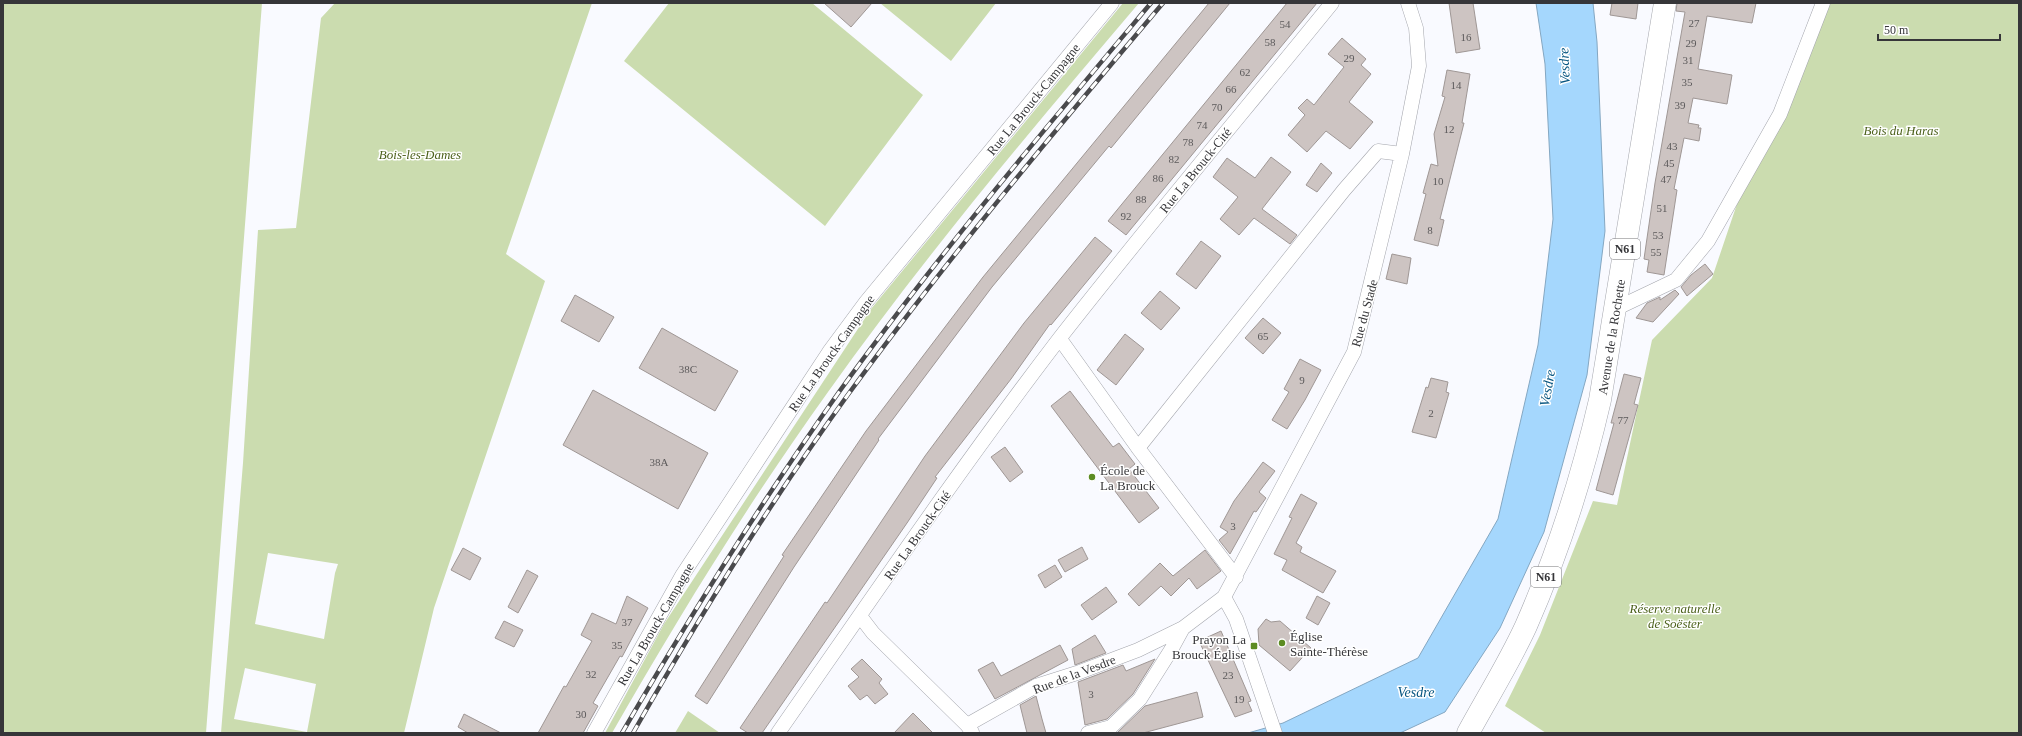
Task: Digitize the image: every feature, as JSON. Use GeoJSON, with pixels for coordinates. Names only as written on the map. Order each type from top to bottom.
{"type":"FeatureCollection","features":[{"type":"Feature","properties":{"kind":"main road","name":"Avenue de la Rochette"},"geometry":{"type":"LineString","coordinates":[[1468,733],[1525,628],[1543,584],[1576,493],[1600,400],[1665,3]]}},
{"type":"Feature","properties":{"kind":"street","name":"Rue La Brouck-Campagne"},"geometry":{"type":"LineString","coordinates":[[594,733],[683,574],[828,352],[866,302],[1112,3]]}},
{"type":"Feature","properties":{"kind":"street","name":"Rue La Brouck-Cité"},"geometry":{"type":"LineString","coordinates":[[778,733],[988,434],[1060,339],[1169,202],[1332,3]]}},
{"type":"Feature","properties":{"kind":"street","name":"Rue du Stade"},"geometry":{"type":"LineString","coordinates":[[1224,597],[1236,577],[1354,352],[1402,154],[1420,66],[1416,28],[1408,3]]}},
{"type":"Feature","properties":{"kind":"street"},"geometry":{"type":"LineString","coordinates":[[1615,309],[1676,280],[1708,241],[1780,114],[1823,3]]}},
{"type":"Feature","properties":{"kind":"street"},"geometry":{"type":"LineString","coordinates":[[1138,448],[1344,190],[1378,151],[1402,154]]}},
{"type":"Feature","properties":{"kind":"street"},"geometry":{"type":"LineString","coordinates":[[1060,339],[1138,448],[1236,577]]}},
{"type":"Feature","properties":{"kind":"street"},"geometry":{"type":"LineString","coordinates":[[1224,597],[1236,619],[1275,733]]}},
{"type":"Feature","properties":{"kind":"street","name":"Rue de la Vesdre"},"geometry":{"type":"LineString","coordinates":[[860,616],[873,632],[970,729],[1036,686],[1077,673],[1138,650],[1183,628],[1224,597]]}},
{"type":"Feature","properties":{"kind":"street","name":"Rue de la Vesdre"},"geometry":{"type":"LineString","coordinates":[[1088,733],[1111,727],[1140,699],[1183,628]]}},
{"type":"Feature","properties":{"kind":"green space"},"geometry":{"type":"Polygon","coordinates":[[[3,3],[262,3],[206,733],[3,733],[3,3]]]}},
{"type":"Feature","properties":{"kind":"green space","name":"Bois-les-Dames"},"geometry":{"type":"Polygon","coordinates":[[[335,3],[592,3],[506,254],[545,281],[434,608],[404,733],[221,733],[243,463],[258,230],[296,228],[321,18],[335,3]],[[268,553],[255,624],[324,639],[335,573],[338,564],[268,553]],[[245,668],[234,719],[307,732],[316,684],[245,668]]]}},
{"type":"Feature","properties":{"kind":"green space"},"geometry":{"type":"Polygon","coordinates":[[[669,3],[812,3],[923,95],[825,226],[624,61],[669,3]]]}},
{"type":"Feature","properties":{"kind":"green space"},"geometry":{"type":"Polygon","coordinates":[[[880,3],[996,3],[951,61],[880,3]]]}},
{"type":"Feature","properties":{"kind":"green space"},"geometry":{"type":"Polygon","coordinates":[[[1123,3],[1139,3],[979,194],[864,342],[770,475],[689,603],[612,733],[605,733],[664,624],[871,309],[1123,3]]]}},
{"type":"Feature","properties":{"kind":"green space"},"geometry":{"type":"Polygon","coordinates":[[[1816,3],[2019,3],[2019,733],[1546,733],[1505,706],[1540,635],[1593,501],[1617,505],[1652,340],[1712,278],[1738,201],[1779,122],[1816,3]]]}},
{"type":"Feature","properties":{"kind":"green space"},"geometry":{"type":"Polygon","coordinates":[[[688,711],[720,733],[675,733],[688,711]]]}},
{"type":"Feature","properties":{"kind":"water","name":"Vesdre"},"geometry":{"type":"Polygon","coordinates":[[[1536,3],[1593,3],[1597,42],[1605,231],[1587,375],[1544,532],[1500,628],[1445,712],[1400,733],[1248,733],[1283,723],[1418,658],[1498,519],[1538,345],[1553,219],[1545,64],[1536,3]]]}},
{"type":"Feature","properties":{"kind":"building"},"geometry":{"type":"Polygon","coordinates":[[[824,3],[872,3],[851,27],[824,3]]]}},
{"type":"Feature","properties":{"kind":"building"},"geometry":{"type":"Polygon","coordinates":[[[1209,3],[1230,3],[1111,148],[1109,146],[992,287],[878,439],[879,440],[794,567],[707,704],[695,696],[784,556],[782,555],[866,431],[983,277],[1209,3]]]}},
{"type":"Feature","properties":{"kind":"building"},"geometry":{"type":"Polygon","coordinates":[[[1287,3],[1317,3],[1126,235],[1108,221],[1287,3]]]}},
{"type":"Feature","properties":{"kind":"building"},"geometry":{"type":"Polygon","coordinates":[[[1449,3],[1473,3],[1480,49],[1456,53],[1449,3]]]}},
{"type":"Feature","properties":{"kind":"building"},"geometry":{"type":"Polygon","coordinates":[[[1612,3],[1638,3],[1636,19],[1610,15],[1612,3]]]}},
{"type":"Feature","properties":{"kind":"building"},"geometry":{"type":"Polygon","coordinates":[[[1677,3],[1756,3],[1752,23],[1707,16],[1698,69],[1732,75],[1727,104],[1693,98],[1688,123],[1699,125],[1698,128],[1701,128],[1699,141],[1684,138],[1674,189],[1677,190],[1664,275],[1647,272],[1649,260],[1644,259],[1655,183],[1685,12],[1676,11],[1677,3]]]}},
{"type":"Feature","properties":{"kind":"building"},"geometry":{"type":"Polygon","coordinates":[[[1342,38],[1366,59],[1361,65],[1371,74],[1349,102],[1373,122],[1350,149],[1326,131],[1307,152],[1288,135],[1305,115],[1298,108],[1307,99],[1314,105],[1344,67],[1328,54],[1342,38]]]}},
{"type":"Feature","properties":{"kind":"building"},"geometry":{"type":"Polygon","coordinates":[[[1447,70],[1470,74],[1462,123],[1464,123],[1440,219],[1444,220],[1438,246],[1414,240],[1426,194],[1423,193],[1431,164],[1438,166],[1434,134],[1445,97],[1442,96],[1447,70]]]}},
{"type":"Feature","properties":{"kind":"building"},"geometry":{"type":"Polygon","coordinates":[[[1271,157],[1291,172],[1262,209],[1297,235],[1290,244],[1254,218],[1239,235],[1220,219],[1238,197],[1213,177],[1227,158],[1255,178],[1271,157]]]}},
{"type":"Feature","properties":{"kind":"building"},"geometry":{"type":"Polygon","coordinates":[[[1321,163],[1332,173],[1317,192],[1306,185],[1321,163]]]}},
{"type":"Feature","properties":{"kind":"building"},"geometry":{"type":"Polygon","coordinates":[[[1095,237],[1112,251],[1051,325],[1050,324],[1011,379],[935,477],[937,478],[907,523],[762,733],[748,733],[740,728],[825,602],[827,603],[925,456],[1024,323],[1095,237]]]}},
{"type":"Feature","properties":{"kind":"building"},"geometry":{"type":"Polygon","coordinates":[[[1201,241],[1221,256],[1196,289],[1176,274],[1201,241]]]}},
{"type":"Feature","properties":{"kind":"building"},"geometry":{"type":"Polygon","coordinates":[[[1392,254],[1411,258],[1407,284],[1386,279],[1392,254]]]}},
{"type":"Feature","properties":{"kind":"building"},"geometry":{"type":"Polygon","coordinates":[[[1705,264],[1713,274],[1687,296],[1681,287],[1691,275],[1705,264]]]}},
{"type":"Feature","properties":{"kind":"building"},"geometry":{"type":"Polygon","coordinates":[[[1675,290],[1679,294],[1653,322],[1636,318],[1647,303],[1660,297],[1660,300],[1675,290]]]}},
{"type":"Feature","properties":{"kind":"building"},"geometry":{"type":"Polygon","coordinates":[[[1160,291],[1180,308],[1161,330],[1141,313],[1160,291]]]}},
{"type":"Feature","properties":{"kind":"building"},"geometry":{"type":"Polygon","coordinates":[[[575,295],[614,317],[599,342],[561,321],[575,295]]]}},
{"type":"Feature","properties":{"kind":"building"},"geometry":{"type":"Polygon","coordinates":[[[1263,318],[1281,333],[1263,354],[1245,338],[1263,318]]]}},
{"type":"Feature","properties":{"kind":"building"},"geometry":{"type":"Polygon","coordinates":[[[662,328],[738,371],[715,411],[639,368],[662,328]]]}},
{"type":"Feature","properties":{"kind":"building"},"geometry":{"type":"Polygon","coordinates":[[[1125,334],[1144,349],[1116,385],[1097,370],[1125,334]]]}},
{"type":"Feature","properties":{"kind":"building"},"geometry":{"type":"Polygon","coordinates":[[[1300,359],[1321,370],[1287,429],[1272,420],[1289,392],[1284,389],[1300,359]]]}},
{"type":"Feature","properties":{"kind":"building"},"geometry":{"type":"Polygon","coordinates":[[[1624,374],[1641,378],[1634,404],[1638,405],[1613,495],[1596,490],[1614,423],[1611,423],[1624,374]]]}},
{"type":"Feature","properties":{"kind":"building"},"geometry":{"type":"Polygon","coordinates":[[[1431,378],[1448,382],[1446,392],[1449,393],[1436,438],[1412,432],[1426,387],[1428,388],[1431,378]]]}},
{"type":"Feature","properties":{"kind":"building"},"geometry":{"type":"Polygon","coordinates":[[[593,390],[708,453],[678,509],[563,445],[593,390]]]}},
{"type":"Feature","properties":{"kind":"building"},"geometry":{"type":"Polygon","coordinates":[[[1070,391],[1113,447],[1119,443],[1135,464],[1129,469],[1159,508],[1139,523],[1051,406],[1070,391]]]}},
{"type":"Feature","properties":{"kind":"building"},"geometry":{"type":"Polygon","coordinates":[[[1005,447],[1023,472],[1010,482],[991,457],[1005,447]]]}},
{"type":"Feature","properties":{"kind":"building"},"geometry":{"type":"Polygon","coordinates":[[[1263,462],[1275,471],[1259,492],[1266,498],[1256,512],[1254,511],[1230,554],[1219,540],[1228,532],[1220,527],[1234,501],[1263,462]]]}},
{"type":"Feature","properties":{"kind":"building"},"geometry":{"type":"Polygon","coordinates":[[[1301,494],[1317,503],[1296,543],[1302,547],[1300,552],[1336,571],[1323,593],[1282,570],[1287,560],[1274,554],[1292,518],[1289,517],[1301,494]]]}},
{"type":"Feature","properties":{"kind":"building"},"geometry":{"type":"Polygon","coordinates":[[[1082,547],[1088,559],[1065,572],[1058,560],[1082,547]]]}},
{"type":"Feature","properties":{"kind":"building"},"geometry":{"type":"Polygon","coordinates":[[[463,548],[481,558],[470,580],[451,570],[463,548]]]}},
{"type":"Feature","properties":{"kind":"building"},"geometry":{"type":"Polygon","coordinates":[[[1205,550],[1221,571],[1197,589],[1189,578],[1171,596],[1161,586],[1139,606],[1128,594],[1160,563],[1173,576],[1205,550]]]}},
{"type":"Feature","properties":{"kind":"building"},"geometry":{"type":"Polygon","coordinates":[[[1055,565],[1062,577],[1045,588],[1038,575],[1055,565]]]}},
{"type":"Feature","properties":{"kind":"building"},"geometry":{"type":"Polygon","coordinates":[[[527,570],[538,576],[518,613],[508,607],[527,570]]]}},
{"type":"Feature","properties":{"kind":"building"},"geometry":{"type":"Polygon","coordinates":[[[1106,587],[1117,602],[1092,620],[1081,605],[1106,587]]]}},
{"type":"Feature","properties":{"kind":"building"},"geometry":{"type":"Polygon","coordinates":[[[627,596],[648,608],[622,657],[620,656],[593,703],[598,706],[583,733],[538,733],[564,686],[566,687],[592,641],[581,635],[592,613],[616,624],[627,596]]]}},
{"type":"Feature","properties":{"kind":"building"},"geometry":{"type":"Polygon","coordinates":[[[1317,596],[1330,603],[1318,625],[1306,618],[1317,596]]]}},
{"type":"Feature","properties":{"kind":"building","name":"Église Sainte-Thérèse"},"geometry":{"type":"Polygon","coordinates":[[[1266,619],[1271,622],[1280,621],[1311,648],[1290,671],[1259,645],[1258,629],[1266,619]]]}},
{"type":"Feature","properties":{"kind":"building"},"geometry":{"type":"Polygon","coordinates":[[[504,621],[523,630],[514,647],[495,638],[504,621]]]}},
{"type":"Feature","properties":{"kind":"building"},"geometry":{"type":"Polygon","coordinates":[[[1221,631],[1251,701],[1248,702],[1252,711],[1235,717],[1199,641],[1221,631]]]}},
{"type":"Feature","properties":{"kind":"building"},"geometry":{"type":"Polygon","coordinates":[[[1095,635],[1106,653],[1075,665],[1072,649],[1095,635]]]}},
{"type":"Feature","properties":{"kind":"building"},"geometry":{"type":"Polygon","coordinates":[[[1060,645],[1068,660],[995,699],[978,670],[993,662],[1001,676],[1060,645]]]}},
{"type":"Feature","properties":{"kind":"building"},"geometry":{"type":"Polygon","coordinates":[[[862,659],[882,679],[879,683],[888,694],[875,704],[867,695],[860,700],[848,686],[859,677],[851,669],[862,659]]]}},
{"type":"Feature","properties":{"kind":"building"},"geometry":{"type":"Polygon","coordinates":[[[1155,659],[1133,694],[1107,719],[1085,725],[1078,682],[1123,665],[1126,671],[1155,659]]]}},
{"type":"Feature","properties":{"kind":"building"},"geometry":{"type":"Polygon","coordinates":[[[1197,692],[1203,717],[1143,733],[1117,733],[1145,706],[1197,692]]]}},
{"type":"Feature","properties":{"kind":"building"},"geometry":{"type":"Polygon","coordinates":[[[1036,696],[1046,733],[1027,733],[1020,705],[1036,696]]]}},
{"type":"Feature","properties":{"kind":"building"},"geometry":{"type":"Polygon","coordinates":[[[913,713],[933,733],[894,733],[913,713]]]}},
{"type":"Feature","properties":{"kind":"building"},"geometry":{"type":"Polygon","coordinates":[[[464,714],[501,733],[468,733],[458,727],[464,714]]]}},
{"type":"Feature","properties":{"kind":"railway"},"geometry":{"type":"LineString","coordinates":[[622,733],[754,517],[839,392],[914,292],[991,194],[1151,3]]}},
{"type":"Feature","properties":{"kind":"railway"},"geometry":{"type":"LineString","coordinates":[[633,733],[709,604],[762,520],[847,396],[962,246],[1041,148],[1163,3]]}},
{"type":"Feature","properties":{"kind":"place","name":"École de La Brouck"},"geometry":{"type":"Point","coordinates":[1092,477]}},
{"type":"Feature","properties":{"kind":"place","name":"Église Sainte-Thérèse"},"geometry":{"type":"Point","coordinates":[1282,643]}},
{"type":"Feature","properties":{"kind":"place","name":"Prayon La Brouck Église"},"geometry":{"type":"Point","coordinates":[1254,646]}},
{"type":"Feature","properties":{"kind":"park label","name":"Bois du Haras"},"geometry":{"type":"Point","coordinates":[1901,130]}},
{"type":"Feature","properties":{"kind":"park label","name":"Réserve naturelle de Soëster"},"geometry":{"type":"Point","coordinates":[1675,616]}}]}
